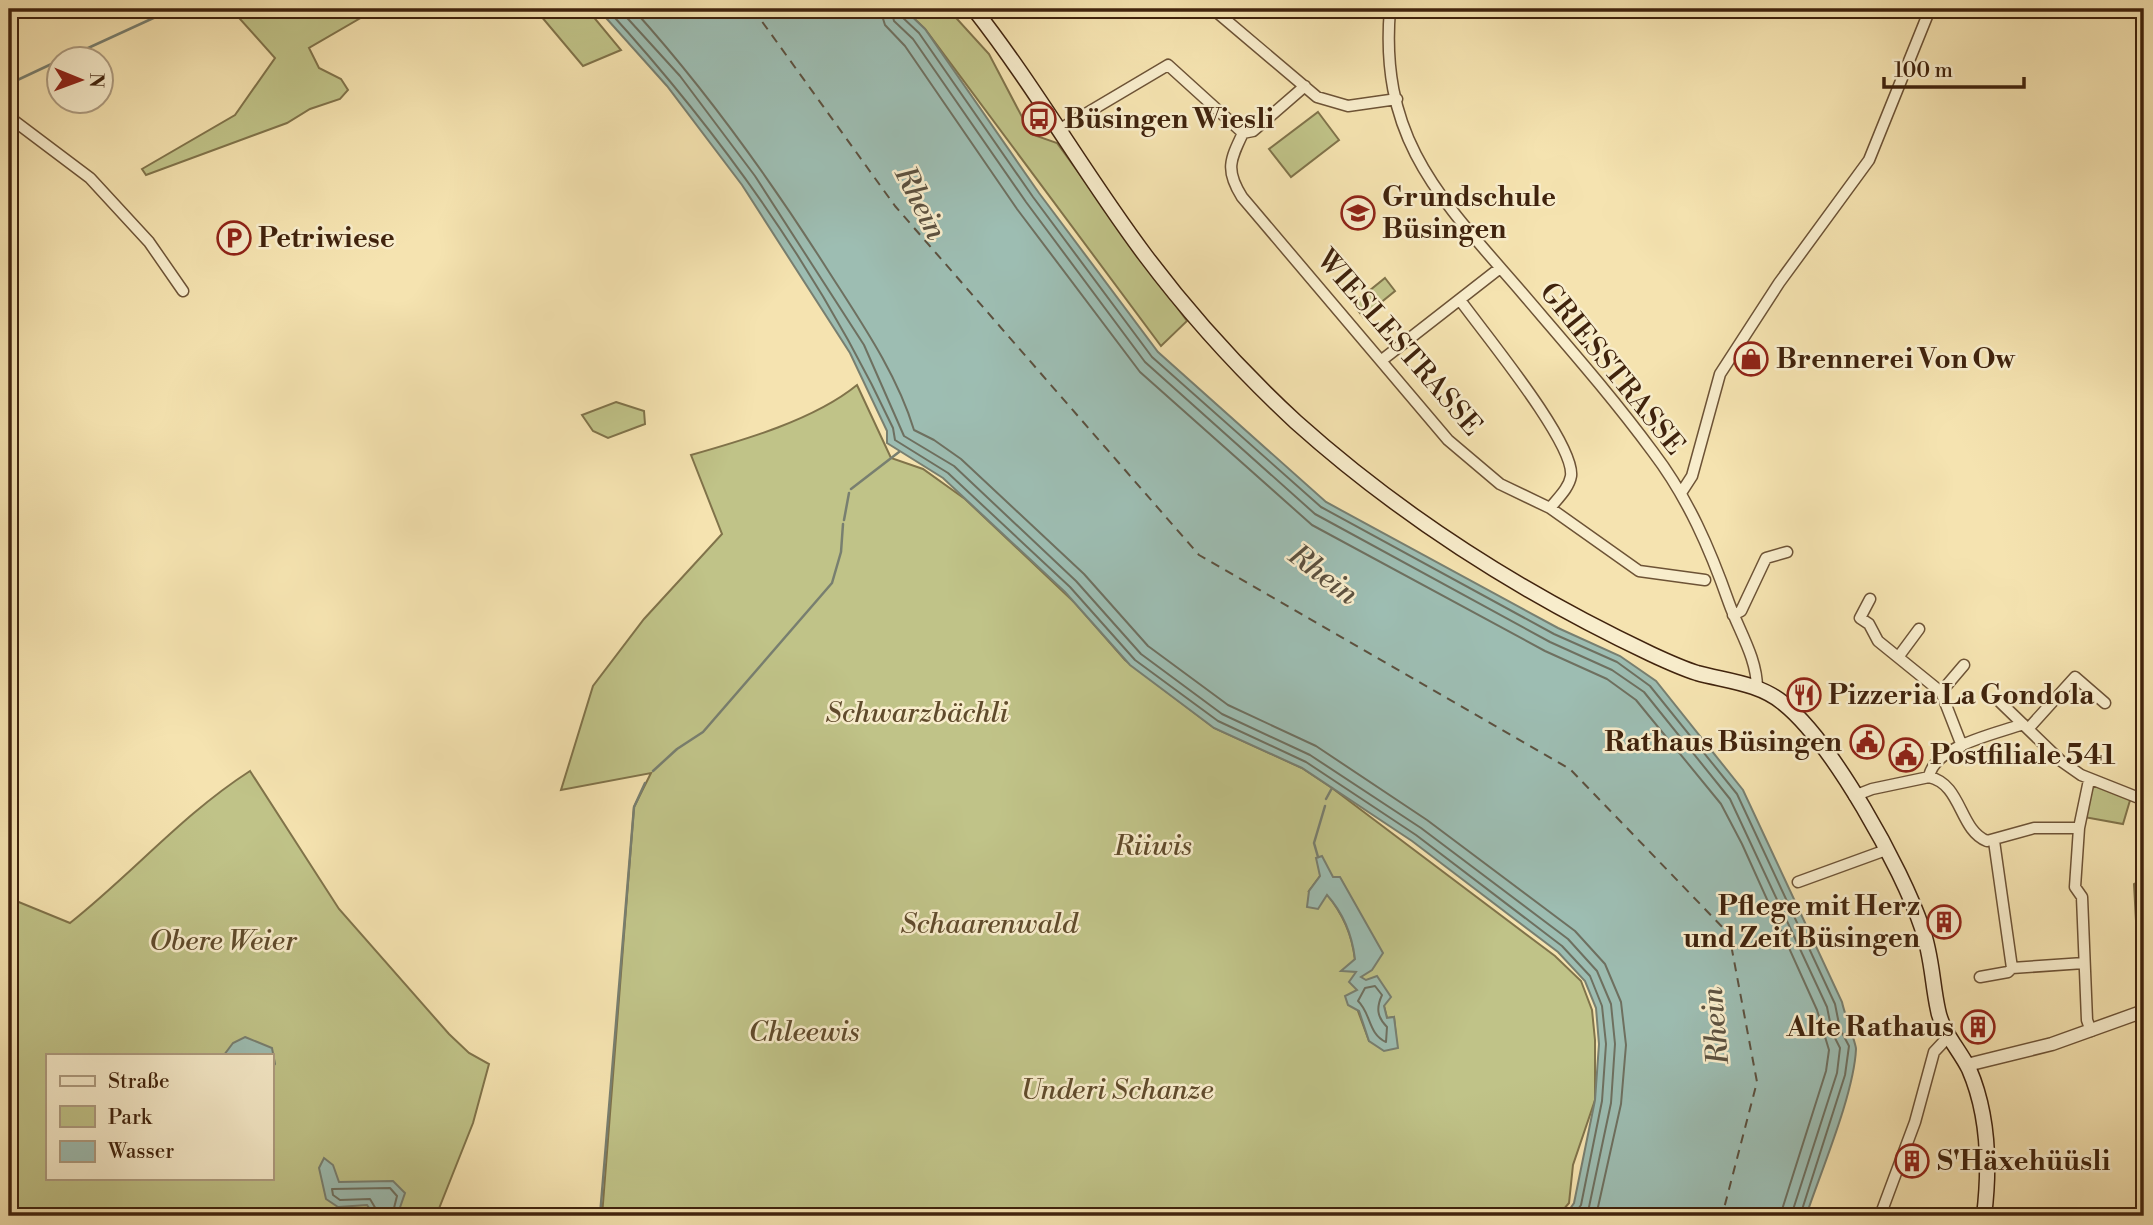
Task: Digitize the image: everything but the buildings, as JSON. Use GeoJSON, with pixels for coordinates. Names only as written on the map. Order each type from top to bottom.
{"type":"FeatureCollection","features":[{"type":"Feature","properties":{"kind":"main road"},"geometry":{"type":"LineString","coordinates":[[974,9],[1145,255],[1197,320],[1272,399],[1369,483],[1460,547],[1606,632],[1682,668],[1757,688],[1776,697],[1801,720],[1854,796],[1886,850],[1904,883],[1923,931],[1938,1011],[1949,1036],[1967,1065],[1979,1098],[1987,1144],[1984,1216]]}},
{"type":"Feature","properties":{"kind":"street"},"geometry":{"type":"LineString","coordinates":[[1213,9],[1317,97],[1332,104],[1361,105],[1396,99]]}},
{"type":"Feature","properties":{"kind":"street","name":"GRIESSTRASSE"},"geometry":{"type":"LineString","coordinates":[[1390,9],[1389,61],[1396,99],[1404,129],[1433,188],[1585,366],[1653,452],[1681,493],[1705,536],[1733,615],[1756,667],[1757,688]]}},
{"type":"Feature","properties":{"kind":"street"},"geometry":{"type":"LineString","coordinates":[[1681,493],[1692,476],[1720,374],[1779,283],[1869,160],[1930,9]]}},
{"type":"Feature","properties":{"kind":"street"},"geometry":{"type":"LineString","coordinates":[[1059,129],[1168,65],[1243,133],[1254,131],[1305,86]]}},
{"type":"Feature","properties":{"kind":"street"},"geometry":{"type":"LineString","coordinates":[[9,117],[90,178],[149,242],[183,291]]}},
{"type":"Feature","properties":{"kind":"street","name":"WIESLESTRASSE"},"geometry":{"type":"LineString","coordinates":[[1243,133],[1231,161],[1230,178],[1242,197],[1448,440],[1500,484],[1550,508],[1639,571],[1705,580]]}},
{"type":"Feature","properties":{"kind":"street"},"geometry":{"type":"LineString","coordinates":[[1382,360],[1500,268]]}},
{"type":"Feature","properties":{"kind":"street"},"geometry":{"type":"LineString","coordinates":[[1460,300],[1558,435],[1570,465],[1570,477],[1568,486],[1550,508]]}},
{"type":"Feature","properties":{"kind":"street"},"geometry":{"type":"LineString","coordinates":[[1733,615],[1741,611],[1766,558],[1787,552]]}},
{"type":"Feature","properties":{"kind":"street"},"geometry":{"type":"LineString","coordinates":[[1870,599],[1860,618],[1869,624],[1878,641],[1941,692],[1962,746]]}},
{"type":"Feature","properties":{"kind":"street"},"geometry":{"type":"LineString","coordinates":[[1899,656],[1919,629]]}},
{"type":"Feature","properties":{"kind":"street"},"geometry":{"type":"LineString","coordinates":[[1941,692],[1964,665]]}},
{"type":"Feature","properties":{"kind":"street"},"geometry":{"type":"LineString","coordinates":[[1929,777],[1931,768],[1943,755],[1962,746],[2026,727],[2075,677],[2105,703]]}},
{"type":"Feature","properties":{"kind":"street"},"geometry":{"type":"LineString","coordinates":[[2000,702],[2061,761],[2090,780],[2144,800]]}},
{"type":"Feature","properties":{"kind":"street"},"geometry":{"type":"LineString","coordinates":[[1854,796],[1872,789],[1929,777],[1945,783],[1980,838],[1994,841],[2034,828],[2079,828]]}},
{"type":"Feature","properties":{"kind":"street"},"geometry":{"type":"LineString","coordinates":[[2090,780],[2079,828],[2074,887],[2082,897],[2087,1020],[2091,1031]]}},
{"type":"Feature","properties":{"kind":"street"},"geometry":{"type":"LineString","coordinates":[[1994,841],[2012,968]]}},
{"type":"Feature","properties":{"kind":"street"},"geometry":{"type":"LineString","coordinates":[[1798,882],[1886,850]]}},
{"type":"Feature","properties":{"kind":"street"},"geometry":{"type":"LineString","coordinates":[[1980,977],[2008,972],[2012,968],[2084,963]]}},
{"type":"Feature","properties":{"kind":"street"},"geometry":{"type":"LineString","coordinates":[[1967,1065],[2091,1031],[2144,1011]]}},
{"type":"Feature","properties":{"kind":"street"},"geometry":{"type":"LineString","coordinates":[[1904,1216],[1881,1214],[1915,1122],[1934,1052],[1949,1036]]}},
{"type":"Feature","properties":{"kind":"green space"},"geometry":{"type":"Polygon","coordinates":[[[231,9],[376,9],[309,48],[319,68],[341,79],[348,90],[340,99],[310,109],[287,123],[146,175],[142,169],[235,115],[275,58],[231,9]]]}},
{"type":"Feature","properties":{"kind":"green space"},"geometry":{"type":"Polygon","coordinates":[[[535,9],[587,9],[621,50],[583,66],[535,9]]]}},
{"type":"Feature","properties":{"kind":"green space"},"geometry":{"type":"Polygon","coordinates":[[[904,9],[948,9],[989,54],[1031,134],[1057,143],[1187,321],[1161,346],[925,29],[904,9]]]}},
{"type":"Feature","properties":{"kind":"green space"},"geometry":{"type":"Polygon","coordinates":[[[1318,112],[1339,140],[1291,177],[1269,149],[1318,112]]]}},
{"type":"Feature","properties":{"kind":"green space"},"geometry":{"type":"Polygon","coordinates":[[[1385,278],[1395,291],[1363,317],[1353,304],[1385,278]]]}},
{"type":"Feature","properties":{"kind":"green space","name":"Schaarenwald"},"geometry":{"type":"Polygon","coordinates":[[[857,385],[891,458],[923,469],[965,499],[1075,603],[1125,660],[1214,728],[1302,768],[1332,788],[1555,956],[1581,981],[1592,1010],[1595,1100],[1573,1165],[1569,1203],[1558,1216],[602,1216],[634,807],[651,773],[561,790],[593,686],[644,619],[722,534],[691,455],[778,428],[840,397],[857,385]],[[1320,876],[1309,891],[1327,894],[1346,925],[1355,960],[1342,971],[1357,971],[1358,1011],[1369,1041],[1397,1047],[1394,1017],[1387,1018],[1384,1006],[1361,977],[1382,953],[1340,878],[1320,876]]]}},
{"type":"Feature","properties":{"kind":"green space"},"geometry":{"type":"Polygon","coordinates":[[[616,402],[644,411],[645,424],[608,438],[593,431],[582,415],[616,402]]]}},
{"type":"Feature","properties":{"kind":"green space","name":"Obere Weier"},"geometry":{"type":"Polygon","coordinates":[[[250,771],[339,909],[449,1034],[469,1053],[489,1064],[473,1123],[436,1216],[9,1216],[9,898],[70,923],[202,806],[250,771]]]}},
{"type":"Feature","properties":{"kind":"green space"},"geometry":{"type":"Polygon","coordinates":[[[2095,786],[2131,797],[2123,824],[2084,817],[2091,789],[2095,786]]]}},
{"type":"Feature","properties":{"kind":"green space"},"geometry":{"type":"Polygon","coordinates":[[[2144,873],[2144,939],[2137,939],[2134,884],[2142,880],[2144,873]]]}},
{"type":"Feature","properties":{"kind":"water","name":"Rhein"},"geometry":{"type":"Polygon","coordinates":[[[598,9],[904,9],[925,29],[1039,193],[1158,352],[1326,502],[1558,628],[1620,656],[1656,681],[1743,790],[1842,1002],[1854,1041],[1856,1049],[1849,1088],[1806,1216],[1565,1216],[1574,1203],[1595,1100],[1599,1044],[1596,1008],[1585,981],[1558,952],[1412,841],[1302,768],[1214,728],[1130,665],[1065,592],[943,478],[887,443],[887,431],[850,353],[742,185],[667,86],[598,9]]]}},
{"type":"Feature","properties":{"kind":"water"},"geometry":{"type":"Polygon","coordinates":[[[1322,856],[1333,877],[1340,877],[1383,953],[1372,970],[1361,977],[1366,980],[1377,976],[1391,997],[1384,1006],[1387,1018],[1394,1017],[1398,1048],[1384,1051],[1369,1041],[1359,1011],[1348,1005],[1345,996],[1357,990],[1349,982],[1356,972],[1341,971],[1355,959],[1352,941],[1338,909],[1327,895],[1318,909],[1307,907],[1309,891],[1320,876],[1316,858],[1322,856]]]}},
{"type":"Feature","properties":{"kind":"water"},"geometry":{"type":"Polygon","coordinates":[[[245,1037],[272,1048],[275,1064],[273,1066],[273,1054],[225,1054],[233,1043],[245,1037]]]}},
{"type":"Feature","properties":{"kind":"water"},"geometry":{"type":"Polygon","coordinates":[[[324,1158],[333,1165],[339,1182],[393,1181],[405,1193],[397,1216],[375,1216],[367,1205],[338,1207],[326,1199],[319,1168],[324,1158]]]}},
{"type":"Feature","properties":{"kind":"waterway"},"geometry":{"type":"LineString","coordinates":[[92,46],[173,9]]}},
{"type":"Feature","properties":{"kind":"waterway"},"geometry":{"type":"LineString","coordinates":[[9,84],[46,67]]}},
{"type":"Feature","properties":{"kind":"waterway"},"geometry":{"type":"LineString","coordinates":[[851,489],[899,452]]}},
{"type":"Feature","properties":{"kind":"waterway"},"geometry":{"type":"LineString","coordinates":[[844,520],[849,493]]}},
{"type":"Feature","properties":{"kind":"waterway"},"geometry":{"type":"LineString","coordinates":[[653,771],[677,749],[703,732],[832,583],[841,552],[843,524]]}},
{"type":"Feature","properties":{"kind":"waterway"},"geometry":{"type":"LineString","coordinates":[[600,1216],[634,807],[645,783]]}},
{"type":"Feature","properties":{"kind":"waterway"},"geometry":{"type":"LineString","coordinates":[[1326,799],[1332,788]]}},
{"type":"Feature","properties":{"kind":"waterway"},"geometry":{"type":"LineString","coordinates":[[1318,857],[1314,843],[1325,806]]}},
{"type":"Feature","properties":{"kind":"ferry route"},"geometry":{"type":"LineString","coordinates":[[753,9],[895,206],[1199,555],[1570,769],[1729,934],[1757,1082],[1722,1216]]}},
{"type":"Feature","properties":{"kind":"place","name":"Büsingen Wiesli"},"geometry":{"type":"Point","coordinates":[1039,119]}},
{"type":"Feature","properties":{"kind":"place","name":"Grundschule Büsingen"},"geometry":{"type":"Point","coordinates":[1358,213]}},
{"type":"Feature","properties":{"kind":"place","name":"Petriwiese"},"geometry":{"type":"Point","coordinates":[234,238]}},
{"type":"Feature","properties":{"kind":"place","name":"Brennerei Von Ow"},"geometry":{"type":"Point","coordinates":[1751,359]}},
{"type":"Feature","properties":{"kind":"place","name":"Pizzeria La Gondola"},"geometry":{"type":"Point","coordinates":[1804,695]}},
{"type":"Feature","properties":{"kind":"place","name":"Rathaus Büsingen"},"geometry":{"type":"Point","coordinates":[1867,742]}},
{"type":"Feature","properties":{"kind":"place","name":"Postfiliale 541"},"geometry":{"type":"Point","coordinates":[1906,755]}},
{"type":"Feature","properties":{"kind":"place","name":"Pflege mit Herz und Zeit Büsingen"},"geometry":{"type":"Point","coordinates":[1944,922]}},
{"type":"Feature","properties":{"kind":"place","name":"Alte Rathaus"},"geometry":{"type":"Point","coordinates":[1978,1027]}},
{"type":"Feature","properties":{"kind":"place","name":"S'Häxehüüsli"},"geometry":{"type":"Point","coordinates":[1912,1161]}},
{"type":"Feature","properties":{"kind":"park label","name":"Schwarzbächli"},"geometry":{"type":"Point","coordinates":[917,713]}},
{"type":"Feature","properties":{"kind":"park label","name":"Riiwis"},"geometry":{"type":"Point","coordinates":[1153,846]}},
{"type":"Feature","properties":{"kind":"park label","name":"Chleewis"},"geometry":{"type":"Point","coordinates":[804,1032]}},
{"type":"Feature","properties":{"kind":"park label","name":"Underi Schanze"},"geometry":{"type":"Point","coordinates":[1117,1090]}}]}
